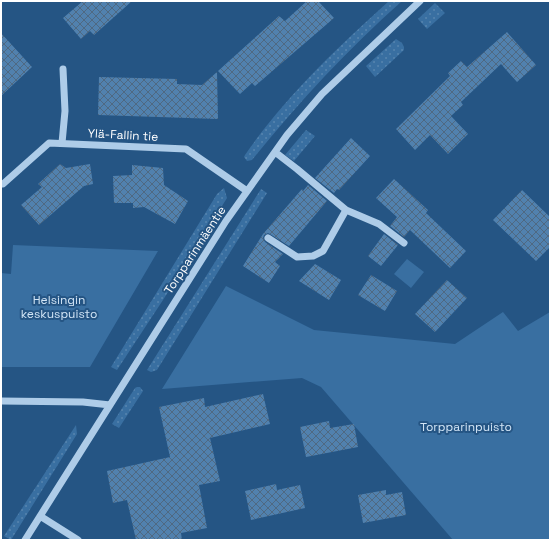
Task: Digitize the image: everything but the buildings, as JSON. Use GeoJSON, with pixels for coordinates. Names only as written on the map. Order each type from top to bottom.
{"type":"FeatureCollection","features":[{"type":"Feature","properties":{"kind":"street","name":"Torpparinmäentie"},"geometry":{"type":"LineString","coordinates":[[25,540],[226,221],[287,135],[322,94],[420,1]]}},
{"type":"Feature","properties":{"kind":"street"},"geometry":{"type":"LineString","coordinates":[[62,143],[65,111],[63,69]]}},
{"type":"Feature","properties":{"kind":"street","name":"Ylä-Fallin tie"},"geometry":{"type":"LineString","coordinates":[[1,184],[49,143],[62,143],[186,149],[247,191]]}},
{"type":"Feature","properties":{"kind":"street"},"geometry":{"type":"LineString","coordinates":[[275,152],[346,210],[379,224],[404,243]]}},
{"type":"Feature","properties":{"kind":"street"},"geometry":{"type":"LineString","coordinates":[[268,238],[297,257],[312,256],[323,251],[346,210]]}},
{"type":"Feature","properties":{"kind":"street"},"geometry":{"type":"LineString","coordinates":[[1,401],[83,402],[110,405]]}},
{"type":"Feature","properties":{"kind":"street"},"geometry":{"type":"LineString","coordinates":[[40,516],[78,540]]}},
{"type":"Feature","properties":{"kind":"green space"},"geometry":{"type":"Polygon","coordinates":[[[389,1],[402,1],[342,58],[287,118],[252,160],[247,161],[244,157],[245,155],[294,93],[331,55],[389,1]]]}},
{"type":"Feature","properties":{"kind":"green space"},"geometry":{"type":"Polygon","coordinates":[[[435,3],[445,13],[427,29],[418,19],[435,3]]]}},
{"type":"Feature","properties":{"kind":"green space"},"geometry":{"type":"Polygon","coordinates":[[[396,39],[402,43],[404,50],[375,77],[366,66],[396,39]]]}},
{"type":"Feature","properties":{"kind":"green space"},"geometry":{"type":"Polygon","coordinates":[[[306,130],[315,136],[294,161],[285,155],[306,130]]]}},
{"type":"Feature","properties":{"kind":"green space"},"geometry":{"type":"Polygon","coordinates":[[[224,188],[227,198],[163,300],[117,370],[111,367],[217,194],[224,188]]]}},
{"type":"Feature","properties":{"kind":"green space"},"geometry":{"type":"Polygon","coordinates":[[[261,189],[267,193],[157,370],[151,372],[147,370],[261,189]]]}},
{"type":"Feature","properties":{"kind":"green space","name":"Helsingin keskuspuisto"},"geometry":{"type":"Polygon","coordinates":[[[13,245],[158,251],[90,367],[1,367],[1,273],[11,274],[13,245]]]}},
{"type":"Feature","properties":{"kind":"green space"},"geometry":{"type":"Polygon","coordinates":[[[407,259],[424,272],[411,288],[394,274],[407,259]]]}},
{"type":"Feature","properties":{"kind":"green space","name":"Torpparinpuisto"},"geometry":{"type":"Polygon","coordinates":[[[226,286],[314,330],[455,344],[503,312],[518,331],[550,312],[550,540],[453,540],[321,387],[302,378],[162,389],[226,286]]]}},
{"type":"Feature","properties":{"kind":"green space"},"geometry":{"type":"Polygon","coordinates":[[[137,387],[140,387],[143,391],[119,428],[112,424],[137,387]]]}},
{"type":"Feature","properties":{"kind":"green space"},"geometry":{"type":"Polygon","coordinates":[[[76,425],[77,434],[11,540],[4,536],[76,425]]]}}]}
